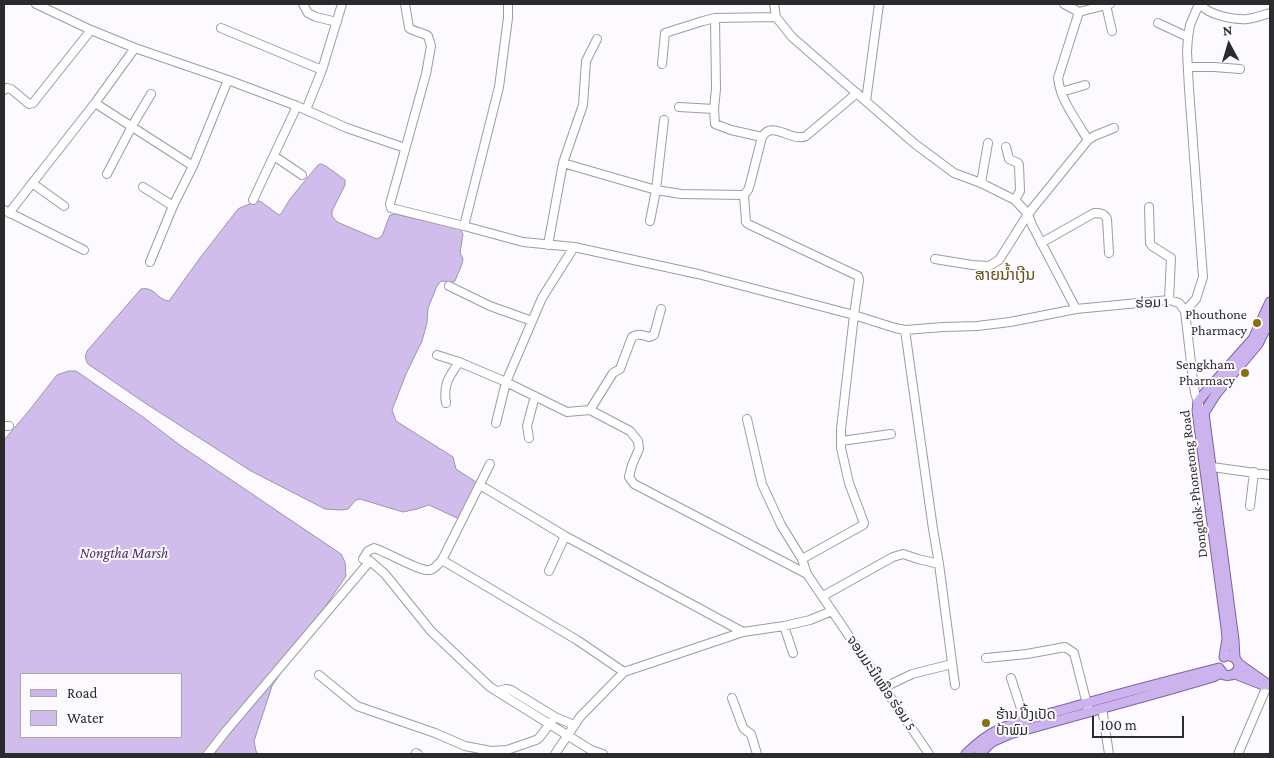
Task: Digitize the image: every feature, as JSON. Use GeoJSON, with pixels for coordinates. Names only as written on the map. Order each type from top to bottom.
{"type":"FeatureCollection","features":[{"type":"Feature","properties":{"kind":"main road","name":"Dongdok-Phonetong Road"},"geometry":{"type":"LineString","coordinates":[[1235,674],[1238,671],[1234,640],[1208,467],[1197,411],[1198,402],[1204,394],[1253,339],[1270,302]]}},
{"type":"Feature","properties":{"kind":"main road","name":"Dongdok-Phonetong Road"},"geometry":{"type":"LineString","coordinates":[[1220,670],[1227,639],[1204,413],[1258,344],[1270,320]]}},
{"type":"Feature","properties":{"kind":"main road"},"geometry":{"type":"LineString","coordinates":[[1224,658],[1228,656],[1237,661],[1269,686]]}},
{"type":"Feature","properties":{"kind":"main road"},"geometry":{"type":"LineString","coordinates":[[1220,670],[1226,676],[1235,674],[1269,686]]}},
{"type":"Feature","properties":{"kind":"main road"},"geometry":{"type":"LineString","coordinates":[[979,754],[992,742],[1010,734],[1088,708],[1220,670]]}},
{"type":"Feature","properties":{"kind":"main road"},"geometry":{"type":"LineString","coordinates":[[966,754],[975,744],[999,730],[1025,721],[1088,708],[1102,708],[1213,677],[1220,670]]}},
{"type":"Feature","properties":{"kind":"street"},"geometry":{"type":"LineString","coordinates":[[36,4],[135,48],[228,80],[297,106],[347,128],[405,148]]}},
{"type":"Feature","properties":{"kind":"street"},"geometry":{"type":"LineString","coordinates":[[303,4],[308,13],[337,22]]}},
{"type":"Feature","properties":{"kind":"street"},"geometry":{"type":"LineString","coordinates":[[306,110],[322,70],[342,4]]}},
{"type":"Feature","properties":{"kind":"street"},"geometry":{"type":"LineString","coordinates":[[405,4],[408,28],[428,36],[431,46],[426,74],[390,208],[523,242],[574,247],[698,274],[854,314],[905,330],[955,685]]}},
{"type":"Feature","properties":{"kind":"street"},"geometry":{"type":"LineString","coordinates":[[464,226],[499,87],[508,18],[508,4]]}},
{"type":"Feature","properties":{"kind":"street"},"geometry":{"type":"LineString","coordinates":[[774,4],[776,17],[792,36],[915,144],[954,173],[981,183],[1014,200],[1028,214],[1076,309]]}},
{"type":"Feature","properties":{"kind":"street"},"geometry":{"type":"LineString","coordinates":[[866,101],[879,4]]}},
{"type":"Feature","properties":{"kind":"street"},"geometry":{"type":"LineString","coordinates":[[1065,4],[1079,12],[1108,4],[1112,31]]}},
{"type":"Feature","properties":{"kind":"street"},"geometry":{"type":"LineString","coordinates":[[1186,311],[1196,299],[1203,277],[1188,67],[1188,37],[1192,18],[1199,4],[1218,15],[1237,18],[1248,19],[1270,13]]}},
{"type":"Feature","properties":{"kind":"street"},"geometry":{"type":"LineString","coordinates":[[1079,12],[1058,78],[1062,92],[1088,140]]}},
{"type":"Feature","properties":{"kind":"street"},"geometry":{"type":"LineString","coordinates":[[662,64],[664,33],[715,18],[776,17]]}},
{"type":"Feature","properties":{"kind":"street"},"geometry":{"type":"LineString","coordinates":[[715,18],[715,124],[731,130],[762,137]]}},
{"type":"Feature","properties":{"kind":"street"},"geometry":{"type":"LineString","coordinates":[[1158,23],[1188,37]]}},
{"type":"Feature","properties":{"kind":"street"},"geometry":{"type":"LineString","coordinates":[[221,28],[322,70]]}},
{"type":"Feature","properties":{"kind":"street"},"geometry":{"type":"LineString","coordinates":[[4,90],[7,88],[11,89],[29,104],[33,103],[91,30]]}},
{"type":"Feature","properties":{"kind":"street"},"geometry":{"type":"LineString","coordinates":[[548,245],[563,163],[583,105],[586,61],[597,39]]}},
{"type":"Feature","properties":{"kind":"street"},"geometry":{"type":"LineString","coordinates":[[84,250],[6,211],[32,184],[135,48]]}},
{"type":"Feature","properties":{"kind":"street"},"geometry":{"type":"LineString","coordinates":[[1188,67],[1240,69]]}},
{"type":"Feature","properties":{"kind":"street"},"geometry":{"type":"LineString","coordinates":[[150,262],[173,206],[193,166],[228,80]]}},
{"type":"Feature","properties":{"kind":"street"},"geometry":{"type":"LineString","coordinates":[[1062,92],[1085,85]]}},
{"type":"Feature","properties":{"kind":"street"},"geometry":{"type":"LineString","coordinates":[[563,163],[656,190],[690,194],[744,194],[750,184],[764,133],[769,130],[775,130],[802,138],[857,93]]}},
{"type":"Feature","properties":{"kind":"street"},"geometry":{"type":"LineString","coordinates":[[107,174],[151,94]]}},
{"type":"Feature","properties":{"kind":"street"},"geometry":{"type":"LineString","coordinates":[[95,103],[193,166]]}},
{"type":"Feature","properties":{"kind":"street"},"geometry":{"type":"LineString","coordinates":[[253,200],[297,106]]}},
{"type":"Feature","properties":{"kind":"street"},"geometry":{"type":"LineString","coordinates":[[679,107],[714,109]]}},
{"type":"Feature","properties":{"kind":"street"},"geometry":{"type":"LineString","coordinates":[[650,221],[656,190],[664,120]]}},
{"type":"Feature","properties":{"kind":"street"},"geometry":{"type":"LineString","coordinates":[[935,259],[989,266],[998,260],[1028,214],[1088,140],[1114,128]]}},
{"type":"Feature","properties":{"kind":"street"},"geometry":{"type":"LineString","coordinates":[[981,183],[988,143]]}},
{"type":"Feature","properties":{"kind":"street"},"geometry":{"type":"LineString","coordinates":[[1006,147],[1009,160],[1020,165],[1020,190],[1014,200]]}},
{"type":"Feature","properties":{"kind":"street"},"geometry":{"type":"LineString","coordinates":[[274,156],[302,175]]}},
{"type":"Feature","properties":{"kind":"street"},"geometry":{"type":"LineString","coordinates":[[32,184],[64,206]]}},
{"type":"Feature","properties":{"kind":"street"},"geometry":{"type":"LineString","coordinates":[[143,187],[173,206]]}},
{"type":"Feature","properties":{"kind":"street"},"geometry":{"type":"LineString","coordinates":[[744,194],[746,222],[748,224],[858,276],[859,280],[841,448],[849,483],[864,523],[802,560]]}},
{"type":"Feature","properties":{"kind":"street"},"geometry":{"type":"LineString","coordinates":[[1148,207],[1150,243],[1171,258],[1169,300]]}},
{"type":"Feature","properties":{"kind":"street"},"geometry":{"type":"LineString","coordinates":[[1041,243],[1094,213],[1101,213],[1107,219],[1109,253]]}},
{"type":"Feature","properties":{"kind":"street"},"geometry":{"type":"LineString","coordinates":[[496,422],[506,382],[542,298],[574,247]]}},
{"type":"Feature","properties":{"kind":"street"},"geometry":{"type":"LineString","coordinates":[[449,286],[490,306],[532,321]]}},
{"type":"Feature","properties":{"kind":"street","name":"ຮ່ອມ 1"},"geometry":{"type":"LineString","coordinates":[[905,330],[976,326],[1010,322],[1076,309],[1169,300],[1179,303],[1186,311],[1193,380],[1198,402],[1204,413]]}},
{"type":"Feature","properties":{"kind":"street"},"geometry":{"type":"LineString","coordinates":[[590,410],[613,373],[620,368],[632,337],[640,334],[649,337],[654,335],[661,309]]}},
{"type":"Feature","properties":{"kind":"street"},"geometry":{"type":"LineString","coordinates":[[437,355],[506,382],[567,412],[590,410],[630,431],[638,441],[639,449],[629,477],[634,484],[807,574]]}},
{"type":"Feature","properties":{"kind":"street"},"geometry":{"type":"LineString","coordinates":[[446,403],[445,387],[459,362]]}},
{"type":"Feature","properties":{"kind":"street"},"geometry":{"type":"LineString","coordinates":[[1193,380],[1210,403]]}},
{"type":"Feature","properties":{"kind":"street"},"geometry":{"type":"LineString","coordinates":[[529,438],[527,426],[534,396]]}},
{"type":"Feature","properties":{"kind":"street"},"geometry":{"type":"LineString","coordinates":[[747,419],[762,484],[781,525],[802,560],[807,574]]}},
{"type":"Feature","properties":{"kind":"street"},"geometry":{"type":"LineString","coordinates":[[841,441],[891,434]]}},
{"type":"Feature","properties":{"kind":"street"},"geometry":{"type":"LineString","coordinates":[[490,464],[442,560],[432,570],[415,567],[374,548],[368,551],[363,558],[370,561],[385,574],[431,631],[490,687],[591,750],[603,754]]}},
{"type":"Feature","properties":{"kind":"street"},"geometry":{"type":"LineString","coordinates":[[1208,467],[1270,475]]}},
{"type":"Feature","properties":{"kind":"street"},"geometry":{"type":"LineString","coordinates":[[1250,506],[1254,472]]}},
{"type":"Feature","properties":{"kind":"street"},"geometry":{"type":"LineString","coordinates":[[480,485],[565,536],[743,632]]}},
{"type":"Feature","properties":{"kind":"street"},"geometry":{"type":"LineString","coordinates":[[549,571],[565,536]]}},
{"type":"Feature","properties":{"kind":"street"},"geometry":{"type":"LineString","coordinates":[[823,596],[893,557],[903,554],[939,564]]}},
{"type":"Feature","properties":{"kind":"street"},"geometry":{"type":"LineString","coordinates":[[442,560],[577,640],[624,672]]}},
{"type":"Feature","properties":{"kind":"street"},"geometry":{"type":"LineString","coordinates":[[208,754],[370,561]]}},
{"type":"Feature","properties":{"kind":"street","name":"ຈອມມະນີເໜືອ ຮ່ອມ 5"},"geometry":{"type":"LineString","coordinates":[[807,574],[930,754]]}},
{"type":"Feature","properties":{"kind":"street"},"geometry":{"type":"LineString","coordinates":[[556,754],[580,717],[624,672],[743,632],[810,620],[832,611]]}},
{"type":"Feature","properties":{"kind":"street"},"geometry":{"type":"LineString","coordinates":[[784,626],[793,653]]}},
{"type":"Feature","properties":{"kind":"street"},"geometry":{"type":"LineString","coordinates":[[986,658],[1027,654],[1065,647],[1074,653],[1088,708]]}},
{"type":"Feature","properties":{"kind":"street"},"geometry":{"type":"LineString","coordinates":[[885,687],[912,674],[952,664]]}},
{"type":"Feature","properties":{"kind":"street"},"geometry":{"type":"LineString","coordinates":[[319,675],[357,706],[435,733],[465,746],[491,752],[507,750],[536,740],[555,717]]}},
{"type":"Feature","properties":{"kind":"street"},"geometry":{"type":"LineString","coordinates":[[1011,678],[1025,721]]}},
{"type":"Feature","properties":{"kind":"street"},"geometry":{"type":"LineString","coordinates":[[1238,754],[1269,686]]}},
{"type":"Feature","properties":{"kind":"street"},"geometry":{"type":"LineString","coordinates":[[498,692],[511,690],[555,717],[574,725]]}},
{"type":"Feature","properties":{"kind":"street"},"geometry":{"type":"LineString","coordinates":[[732,698],[744,729],[751,734],[757,754]]}},
{"type":"Feature","properties":{"kind":"street"},"geometry":{"type":"LineString","coordinates":[[1102,708],[1109,754]]}},
{"type":"Feature","properties":{"kind":"water"},"geometry":{"type":"Polygon","coordinates":[[[321,164],[345,180],[345,185],[332,211],[332,216],[337,222],[377,239],[382,236],[390,215],[395,214],[460,229],[463,234],[460,253],[463,259],[462,264],[455,281],[441,281],[437,286],[428,308],[427,323],[422,341],[406,374],[392,410],[396,421],[453,457],[456,469],[476,482],[459,518],[429,505],[403,512],[360,499],[356,500],[348,509],[325,509],[251,471],[145,403],[86,361],[87,351],[141,289],[150,289],[169,301],[238,209],[260,201],[279,215],[281,214],[290,199],[318,165],[321,164]]]}},
{"type":"Feature","properties":{"kind":"water","name":"Nongtha Marsh"},"geometry":{"type":"Polygon","coordinates":[[[76,371],[143,417],[181,446],[341,554],[345,562],[346,576],[272,686],[254,741],[258,754],[4,754],[4,440],[57,375],[76,371]]]}},
{"type":"Feature","properties":{"kind":"place","name":"Phouthone Pharmacy"},"geometry":{"type":"Point","coordinates":[1257,323]}},
{"type":"Feature","properties":{"kind":"place","name":"Sengkham Pharmacy"},"geometry":{"type":"Point","coordinates":[1245,373]}},
{"type":"Feature","properties":{"kind":"place","name":"ຮ້ານ ປີ້ງເປັດ ປ້າພົມ"},"geometry":{"type":"Point","coordinates":[986,723]}},
{"type":"Feature","properties":{"kind":"district","name":"ສາຍນ້ຳເງີນ"},"geometry":{"type":"Point","coordinates":[1005,275]}}]}
